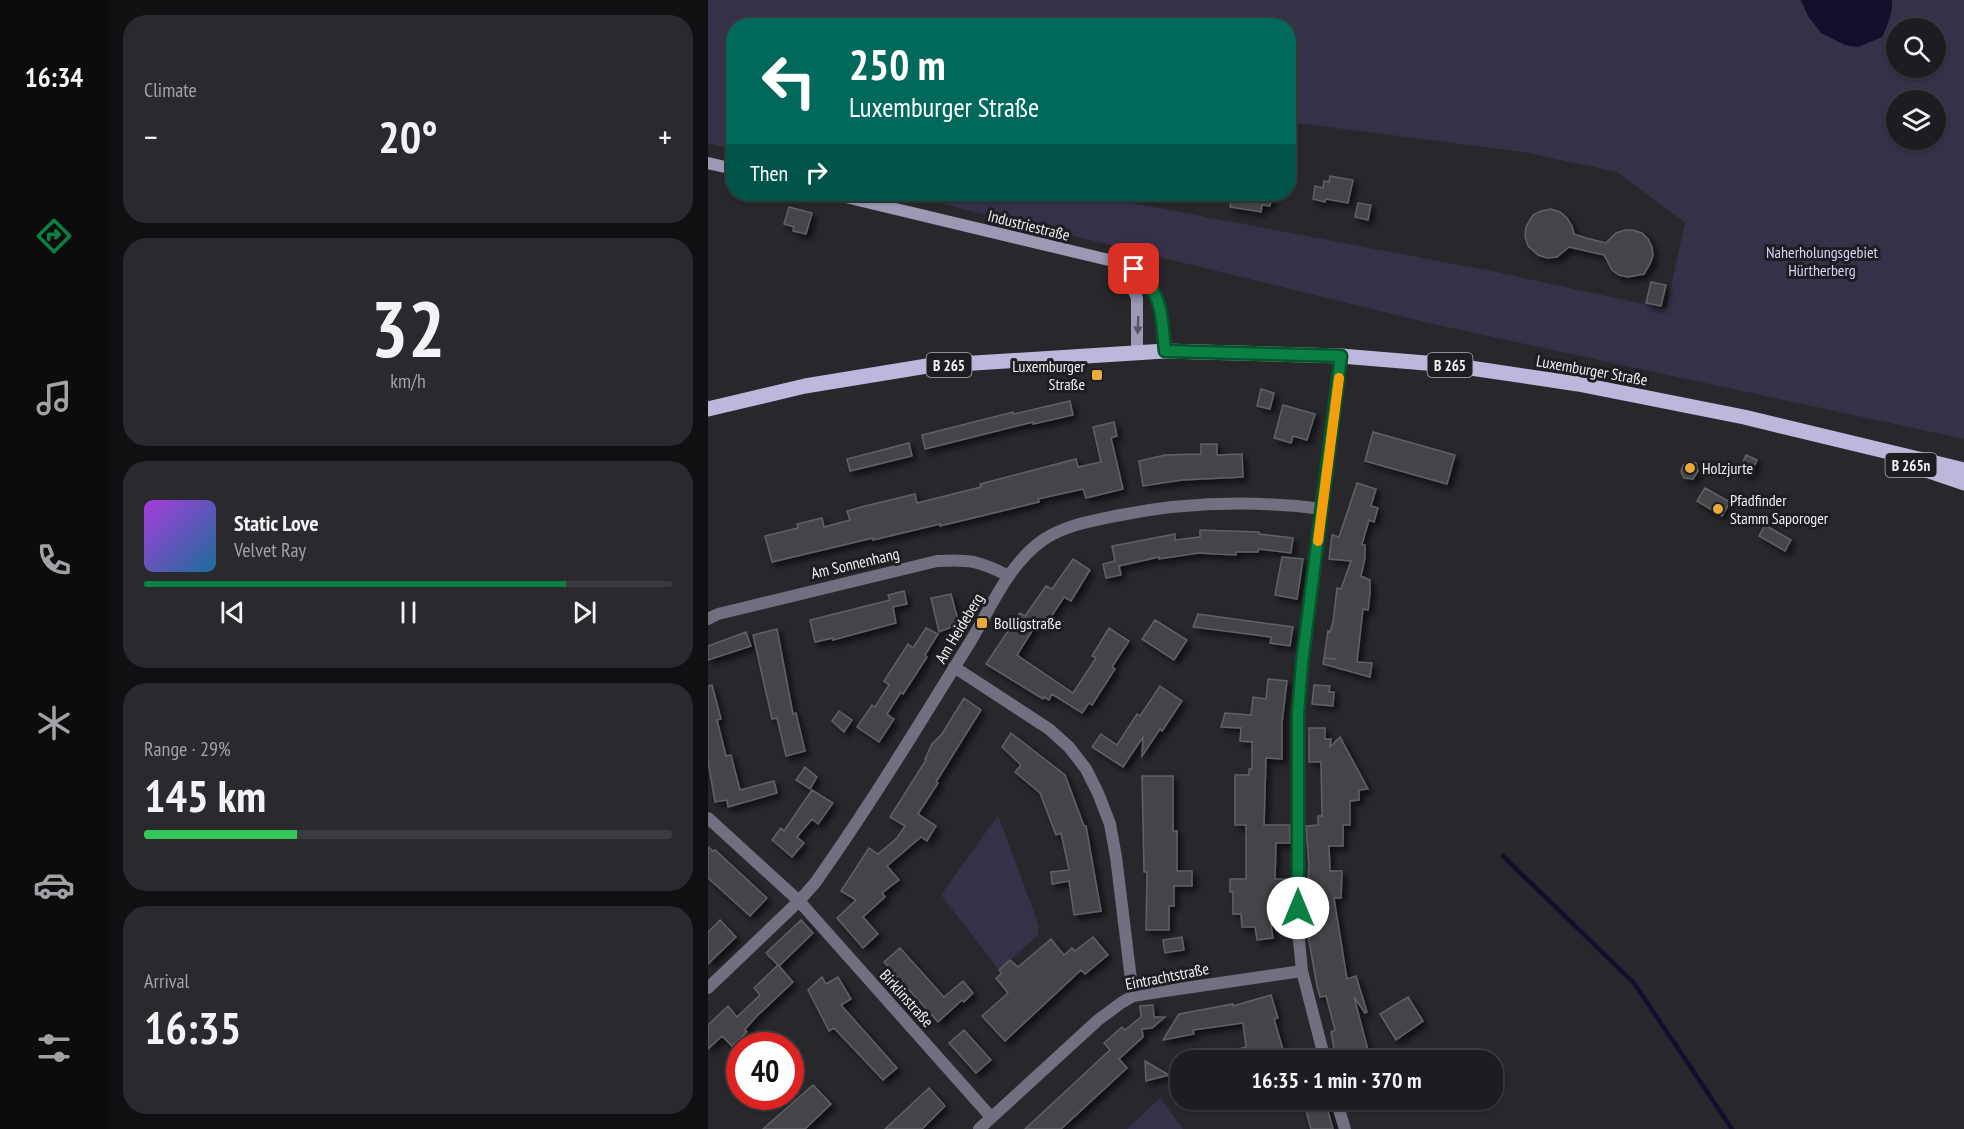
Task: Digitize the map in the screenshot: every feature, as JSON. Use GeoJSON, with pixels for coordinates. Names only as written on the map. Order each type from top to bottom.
{"type":"FeatureCollection","features":[{"type":"Feature","properties":{"kind":"main road"},"geometry":{"type":"LineString","coordinates":[[708,163],[726,167]]}},
{"type":"Feature","properties":{"kind":"main road","name":"Industriestraße"},"geometry":{"type":"LineString","coordinates":[[862,201],[1113,261],[1134,269],[1151,285],[1156,294],[1165,351]]}},
{"type":"Feature","properties":{"kind":"main road"},"geometry":{"type":"LineString","coordinates":[[1113,261],[1131,285],[1137,298],[1137,353]]}},
{"type":"Feature","properties":{"kind":"main road","name":"Luxemburger Straße"},"geometry":{"type":"LineString","coordinates":[[708,409],[805,386],[927,366],[1165,351],[1341,356],[1450,365],[1578,384],[1744,417],[1858,445]]}},
{"type":"Feature","properties":{"kind":"main road","name":"B 265n"},"geometry":{"type":"LineString","coordinates":[[1858,445],[1964,470]]}},
{"type":"Feature","properties":{"kind":"main road","name":"B 265n"},"geometry":{"type":"LineString","coordinates":[[1858,445],[1964,483]]}},
{"type":"Feature","properties":{"kind":"street"},"geometry":{"type":"LineString","coordinates":[[1322,1050],[1302,972],[1298,930],[1298,713],[1302,663],[1341,356]]}},
{"type":"Feature","properties":{"kind":"street","name":"Am Heideberg"},"geometry":{"type":"LineString","coordinates":[[708,988],[799,901],[831,860],[1009,576],[1026,553],[1044,539],[1067,528],[1096,519],[1139,511],[1215,503],[1294,505],[1323,509]]}},
{"type":"Feature","properties":{"kind":"street","name":"Am Sonnenhang"},"geometry":{"type":"LineString","coordinates":[[708,619],[729,611],[937,561],[966,560],[988,566],[1009,576]]}},
{"type":"Feature","properties":{"kind":"street"},"geometry":{"type":"LineString","coordinates":[[954,667],[1049,729],[1069,747],[1086,770],[1110,824],[1133,996]]}},
{"type":"Feature","properties":{"kind":"street"},"geometry":{"type":"LineString","coordinates":[[708,818],[799,901]]}},
{"type":"Feature","properties":{"kind":"street","name":"Birklinstraße"},"geometry":{"type":"LineString","coordinates":[[799,901],[992,1117]]}},
{"type":"Feature","properties":{"kind":"street","name":"Eintrachtstraße"},"geometry":{"type":"LineString","coordinates":[[979,1129],[1098,1020],[1133,996],[1302,972]]}},
{"type":"Feature","properties":{"kind":"street"},"geometry":{"type":"LineString","coordinates":[[1339,1110],[1345,1129]]}},
{"type":"Feature","properties":{"kind":"green space","name":"Naherholungsgebiet Hürtherberg"},"geometry":{"type":"Polygon","coordinates":[[[708,0],[1801,0],[1808,16],[1882,37],[1886,28],[1886,78],[1946,78],[1946,18],[1890,18],[1892,0],[1964,0],[1964,439],[1433,324],[931,201],[1123,201],[1496,272],[1666,309],[1685,223],[1617,172],[1523,152],[1296,123],[1296,18],[726,18],[726,148],[708,143],[708,0]]]}},
{"type":"Feature","properties":{"kind":"green space"},"geometry":{"type":"Polygon","coordinates":[[[998,815],[1039,926],[1038,935],[999,970],[941,895],[998,815]]]}},
{"type":"Feature","properties":{"kind":"green space"},"geometry":{"type":"Polygon","coordinates":[[[1160,1098],[1183,1129],[1127,1129],[1160,1098]]]}},
{"type":"Feature","properties":{"kind":"shaded area"},"geometry":{"type":"Polygon","coordinates":[[[1801,0],[1892,0],[1889,18],[1886,18],[1882,37],[1858,47],[1845,45],[1821,33],[1808,16],[1801,0]]]}},
{"type":"Feature","properties":{"kind":"building"},"geometry":{"type":"Polygon","coordinates":[[[1330,176],[1353,180],[1348,203],[1313,199],[1315,186],[1323,188],[1324,181],[1329,182],[1330,176]]]}},
{"type":"Feature","properties":{"kind":"building"},"geometry":{"type":"Polygon","coordinates":[[[1231,201],[1271,201],[1270,206],[1262,205],[1261,212],[1230,207],[1231,201]]]}},
{"type":"Feature","properties":{"kind":"building"},"geometry":{"type":"Polygon","coordinates":[[[1358,203],[1371,205],[1368,220],[1355,217],[1358,203]]]}},
{"type":"Feature","properties":{"kind":"building"},"geometry":{"type":"Polygon","coordinates":[[[789,207],[812,213],[806,234],[793,231],[794,227],[784,224],[789,207]]]}},
{"type":"Feature","properties":{"kind":"building"},"geometry":{"type":"Polygon","coordinates":[[[1551,209],[1567,218],[1574,234],[1586,238],[1606,243],[1616,233],[1625,230],[1642,233],[1652,247],[1653,256],[1644,274],[1628,277],[1619,275],[1612,270],[1604,255],[1569,247],[1557,257],[1547,258],[1538,255],[1528,246],[1525,236],[1526,227],[1533,215],[1551,209]]]}},
{"type":"Feature","properties":{"kind":"building"},"geometry":{"type":"Polygon","coordinates":[[[1651,282],[1666,285],[1661,306],[1646,303],[1651,282]]]}},
{"type":"Feature","properties":{"kind":"building"},"geometry":{"type":"Polygon","coordinates":[[[1261,389],[1274,393],[1270,409],[1257,406],[1261,389]]]}},
{"type":"Feature","properties":{"kind":"building"},"geometry":{"type":"Polygon","coordinates":[[[1070,401],[1073,415],[1033,424],[1033,422],[925,449],[922,435],[1013,412],[1014,414],[1070,401]]]}},
{"type":"Feature","properties":{"kind":"building"},"geometry":{"type":"Polygon","coordinates":[[[1283,405],[1315,414],[1307,440],[1293,436],[1291,443],[1274,438],[1283,405]]]}},
{"type":"Feature","properties":{"kind":"building"},"geometry":{"type":"Polygon","coordinates":[[[1114,422],[1117,436],[1111,438],[1123,489],[1086,498],[1083,489],[940,526],[940,524],[873,540],[873,538],[772,562],[765,536],[798,528],[797,524],[822,518],[824,527],[850,520],[847,511],[915,494],[917,503],[1076,459],[1078,467],[1101,462],[1093,427],[1114,422]]]}},
{"type":"Feature","properties":{"kind":"building"},"geometry":{"type":"Polygon","coordinates":[[[1373,432],[1455,455],[1447,484],[1365,461],[1373,432]]]}},
{"type":"Feature","properties":{"kind":"building"},"geometry":{"type":"Polygon","coordinates":[[[909,443],[912,456],[850,471],[847,459],[909,443]]]}},
{"type":"Feature","properties":{"kind":"building"},"geometry":{"type":"Polygon","coordinates":[[[1201,444],[1217,444],[1217,455],[1242,454],[1243,477],[1182,480],[1143,486],[1139,461],[1165,455],[1201,454],[1201,444]]]}},
{"type":"Feature","properties":{"kind":"building"},"geometry":{"type":"Polygon","coordinates":[[[1746,455],[1757,460],[1750,476],[1739,471],[1746,455]]]}},
{"type":"Feature","properties":{"kind":"building","name":"Holzjurte"},"geometry":{"type":"Polygon","coordinates":[[[1690,462],[1696,463],[1698,471],[1693,479],[1684,478],[1681,472],[1683,465],[1690,462]]]}},
{"type":"Feature","properties":{"kind":"building"},"geometry":{"type":"Polygon","coordinates":[[[1357,483],[1376,489],[1371,506],[1378,508],[1374,522],[1369,520],[1362,544],[1365,545],[1365,558],[1361,576],[1370,580],[1370,593],[1368,610],[1363,609],[1357,662],[1372,663],[1370,677],[1323,664],[1328,631],[1330,632],[1333,622],[1337,588],[1341,589],[1351,561],[1329,559],[1332,535],[1339,537],[1357,483]]]}},
{"type":"Feature","properties":{"kind":"building","name":"Pfadfinder Stamm Saporoger"},"geometry":{"type":"Polygon","coordinates":[[[1705,488],[1730,502],[1722,516],[1697,501],[1705,488]]]}},
{"type":"Feature","properties":{"kind":"building"},"geometry":{"type":"Polygon","coordinates":[[[1765,525],[1791,540],[1785,551],[1759,536],[1765,525]]]}},
{"type":"Feature","properties":{"kind":"building"},"geometry":{"type":"Polygon","coordinates":[[[1200,530],[1259,532],[1259,534],[1293,538],[1291,553],[1259,549],[1258,552],[1236,552],[1236,555],[1199,553],[1159,559],[1159,557],[1119,566],[1121,575],[1106,578],[1103,564],[1115,561],[1112,546],[1175,534],[1175,540],[1200,537],[1200,530]]]}},
{"type":"Feature","properties":{"kind":"building"},"geometry":{"type":"Polygon","coordinates":[[[1282,557],[1303,559],[1297,599],[1275,595],[1282,557]]]}},
{"type":"Feature","properties":{"kind":"building"},"geometry":{"type":"Polygon","coordinates":[[[1073,559],[1090,570],[1071,601],[1064,597],[1044,628],[1037,623],[1017,655],[1073,693],[1096,658],[1092,656],[1109,628],[1129,641],[1112,667],[1115,669],[1092,705],[1089,703],[1082,713],[1052,694],[1049,700],[1044,697],[1043,699],[986,664],[1020,613],[1025,616],[1046,586],[1052,589],[1073,559]]]}},
{"type":"Feature","properties":{"kind":"building"},"geometry":{"type":"Polygon","coordinates":[[[904,591],[907,604],[893,607],[896,623],[833,640],[833,638],[815,642],[810,620],[890,600],[888,595],[904,591]]]}},
{"type":"Feature","properties":{"kind":"building"},"geometry":{"type":"Polygon","coordinates":[[[951,594],[959,624],[939,632],[931,598],[951,594]]]}},
{"type":"Feature","properties":{"kind":"building"},"geometry":{"type":"Polygon","coordinates":[[[1198,614],[1293,627],[1290,646],[1270,643],[1271,637],[1193,627],[1198,614]]]}},
{"type":"Feature","properties":{"kind":"building"},"geometry":{"type":"Polygon","coordinates":[[[1155,620],[1187,640],[1174,660],[1142,639],[1155,620]]]}},
{"type":"Feature","properties":{"kind":"building"},"geometry":{"type":"Polygon","coordinates":[[[926,628],[938,634],[925,655],[927,657],[887,714],[894,719],[879,742],[857,727],[872,705],[875,707],[889,685],[884,681],[908,644],[913,648],[926,628]]]}},
{"type":"Feature","properties":{"kind":"building"},"geometry":{"type":"Polygon","coordinates":[[[777,629],[793,714],[796,713],[805,751],[786,756],[777,718],[772,719],[753,635],[777,629]]]}},
{"type":"Feature","properties":{"kind":"building"},"geometry":{"type":"Polygon","coordinates":[[[746,632],[751,646],[708,660],[708,646],[746,632]]]}},
{"type":"Feature","properties":{"kind":"building"},"geometry":{"type":"Polygon","coordinates":[[[1268,679],[1287,681],[1282,723],[1282,759],[1266,758],[1264,825],[1290,825],[1290,843],[1276,843],[1275,879],[1290,879],[1290,924],[1271,924],[1273,938],[1257,940],[1255,927],[1242,927],[1241,914],[1233,914],[1233,892],[1230,892],[1230,879],[1246,879],[1246,825],[1235,825],[1235,775],[1249,775],[1249,769],[1252,769],[1252,742],[1240,741],[1241,728],[1221,727],[1225,713],[1251,715],[1253,697],[1266,699],[1268,679]]]}},
{"type":"Feature","properties":{"kind":"building"},"geometry":{"type":"Polygon","coordinates":[[[712,685],[721,719],[717,720],[726,756],[731,755],[740,790],[774,781],[777,793],[728,807],[727,800],[715,802],[708,761],[708,686],[712,685]]]}},
{"type":"Feature","properties":{"kind":"building"},"geometry":{"type":"Polygon","coordinates":[[[1314,685],[1330,686],[1329,692],[1334,692],[1333,706],[1312,704],[1314,685]]]}},
{"type":"Feature","properties":{"kind":"building"},"geometry":{"type":"Polygon","coordinates":[[[1160,686],[1182,701],[1142,756],[1143,737],[1123,767],[1092,747],[1101,734],[1117,745],[1137,714],[1140,716],[1160,686]]]}},
{"type":"Feature","properties":{"kind":"building"},"geometry":{"type":"Polygon","coordinates":[[[964,698],[981,710],[918,814],[936,826],[927,841],[921,837],[887,866],[899,880],[882,893],[885,897],[863,917],[878,934],[863,948],[837,918],[856,900],[841,891],[869,848],[878,854],[897,838],[905,826],[890,817],[926,760],[932,744],[942,734],[964,698]]]}},
{"type":"Feature","properties":{"kind":"building"},"geometry":{"type":"Polygon","coordinates":[[[839,711],[852,720],[844,732],[832,721],[839,711]]]}},
{"type":"Feature","properties":{"kind":"building"},"geometry":{"type":"Polygon","coordinates":[[[1309,728],[1325,728],[1325,739],[1331,739],[1330,747],[1340,737],[1368,789],[1359,790],[1359,800],[1350,801],[1350,825],[1343,825],[1343,846],[1329,846],[1330,871],[1342,871],[1341,898],[1334,898],[1347,979],[1356,976],[1367,1012],[1365,1013],[1354,997],[1368,1050],[1334,1050],[1331,1032],[1335,1030],[1326,996],[1320,997],[1317,986],[1306,924],[1306,879],[1308,879],[1309,866],[1306,826],[1318,825],[1318,816],[1322,816],[1321,762],[1309,762],[1309,728]]]}},
{"type":"Feature","properties":{"kind":"building"},"geometry":{"type":"Polygon","coordinates":[[[1011,733],[1065,775],[1084,826],[1086,826],[1101,911],[1074,915],[1069,881],[1052,884],[1051,872],[1069,870],[1061,833],[1056,835],[1040,793],[1015,772],[1021,765],[1002,747],[1011,733]]]}},
{"type":"Feature","properties":{"kind":"building"},"geometry":{"type":"Polygon","coordinates":[[[805,767],[817,777],[810,789],[796,780],[805,767]]]}},
{"type":"Feature","properties":{"kind":"building"},"geometry":{"type":"Polygon","coordinates":[[[1142,776],[1173,776],[1173,831],[1177,831],[1177,871],[1192,871],[1192,886],[1174,886],[1174,906],[1169,906],[1169,930],[1146,930],[1147,872],[1144,872],[1142,776]]]}},
{"type":"Feature","properties":{"kind":"building"},"geometry":{"type":"Polygon","coordinates":[[[812,790],[833,803],[818,824],[812,819],[797,837],[804,843],[792,857],[772,840],[781,828],[784,831],[812,790]]]}},
{"type":"Feature","properties":{"kind":"building"},"geometry":{"type":"Polygon","coordinates":[[[708,847],[715,850],[767,898],[750,916],[708,878],[708,847]]]}},
{"type":"Feature","properties":{"kind":"building"},"geometry":{"type":"Polygon","coordinates":[[[720,920],[736,937],[708,964],[708,932],[720,920]]]}},
{"type":"Feature","properties":{"kind":"building"},"geometry":{"type":"Polygon","coordinates":[[[801,920],[813,933],[779,966],[793,982],[757,1016],[746,1028],[747,1032],[726,1032],[726,1040],[722,1036],[708,1049],[708,1025],[728,1006],[737,1017],[760,995],[754,988],[778,965],[766,953],[801,920]]]}},
{"type":"Feature","properties":{"kind":"building"},"geometry":{"type":"Polygon","coordinates":[[[1093,937],[1108,955],[1085,974],[1081,970],[1005,1041],[982,1016],[1008,993],[996,978],[1002,973],[999,970],[1010,960],[1018,967],[1051,939],[1064,955],[1072,948],[1075,951],[1093,937]]]}},
{"type":"Feature","properties":{"kind":"building"},"geometry":{"type":"Polygon","coordinates":[[[1182,937],[1184,950],[1165,953],[1163,940],[1182,937]]]}},
{"type":"Feature","properties":{"kind":"building"},"geometry":{"type":"Polygon","coordinates":[[[900,948],[944,997],[963,981],[973,993],[938,1022],[884,962],[900,948]]]}},
{"type":"Feature","properties":{"kind":"building"},"geometry":{"type":"Polygon","coordinates":[[[822,977],[826,984],[838,977],[851,999],[841,1005],[897,1068],[883,1080],[834,1028],[829,1031],[808,990],[822,977]]]}},
{"type":"Feature","properties":{"kind":"building"},"geometry":{"type":"Polygon","coordinates":[[[1271,995],[1278,1018],[1274,1019],[1283,1050],[1235,1050],[1246,1047],[1243,1023],[1193,1030],[1194,1034],[1163,1040],[1179,1014],[1233,1004],[1233,1006],[1271,995]]]}},
{"type":"Feature","properties":{"kind":"building"},"geometry":{"type":"Polygon","coordinates":[[[1408,997],[1423,1021],[1396,1040],[1380,1014],[1408,997]]]}},
{"type":"Feature","properties":{"kind":"building"},"geometry":{"type":"Polygon","coordinates":[[[1153,1005],[1154,1017],[1165,1017],[1152,1028],[1142,1029],[1143,1037],[1119,1059],[1127,1068],[1061,1129],[1025,1129],[1110,1050],[1104,1043],[1122,1027],[1125,1030],[1141,1017],[1140,1006],[1153,1005]]]}},
{"type":"Feature","properties":{"kind":"building"},"geometry":{"type":"Polygon","coordinates":[[[964,1030],[991,1060],[976,1073],[949,1043],[964,1030]]]}},
{"type":"Feature","properties":{"kind":"building"},"geometry":{"type":"Polygon","coordinates":[[[1145,1061],[1169,1075],[1146,1081],[1145,1061]]]}},
{"type":"Feature","properties":{"kind":"building"},"geometry":{"type":"Polygon","coordinates":[[[813,1085],[831,1104],[805,1129],[763,1129],[785,1110],[804,1110],[804,1093],[813,1085]]]}},
{"type":"Feature","properties":{"kind":"building"},"geometry":{"type":"Polygon","coordinates":[[[929,1088],[945,1106],[922,1129],[885,1129],[929,1088]]]}},
{"type":"Feature","properties":{"kind":"building"},"geometry":{"type":"Polygon","coordinates":[[[1306,1110],[1328,1110],[1333,1129],[1311,1129],[1306,1110]]]}},
{"type":"Feature","properties":{"kind":"waterway"},"geometry":{"type":"LineString","coordinates":[[1503,856],[1634,983],[1732,1129]]}},
{"type":"Feature","properties":{"kind":"slow traffic"},"geometry":{"type":"LineString","coordinates":[[1318,541],[1339,378]]}},
{"type":"Feature","properties":{"kind":"place","name":"Luxemburger Straße"},"geometry":{"type":"Point","coordinates":[1097,375]}},
{"type":"Feature","properties":{"kind":"place","name":"Holzjurte"},"geometry":{"type":"Point","coordinates":[1690,468]}},
{"type":"Feature","properties":{"kind":"place","name":"Pfadfinder Stamm Saporoger"},"geometry":{"type":"Point","coordinates":[1718,509]}},
{"type":"Feature","properties":{"kind":"place","name":"Bolligstraße"},"geometry":{"type":"Point","coordinates":[982,623]}},
{"type":"Feature","properties":{"kind":"route"},"geometry":{"type":"LineString","coordinates":[[1134,269],[1145,278],[1156,294],[1165,351],[1341,356],[1302,663],[1298,713],[1298,908]]}}]}
